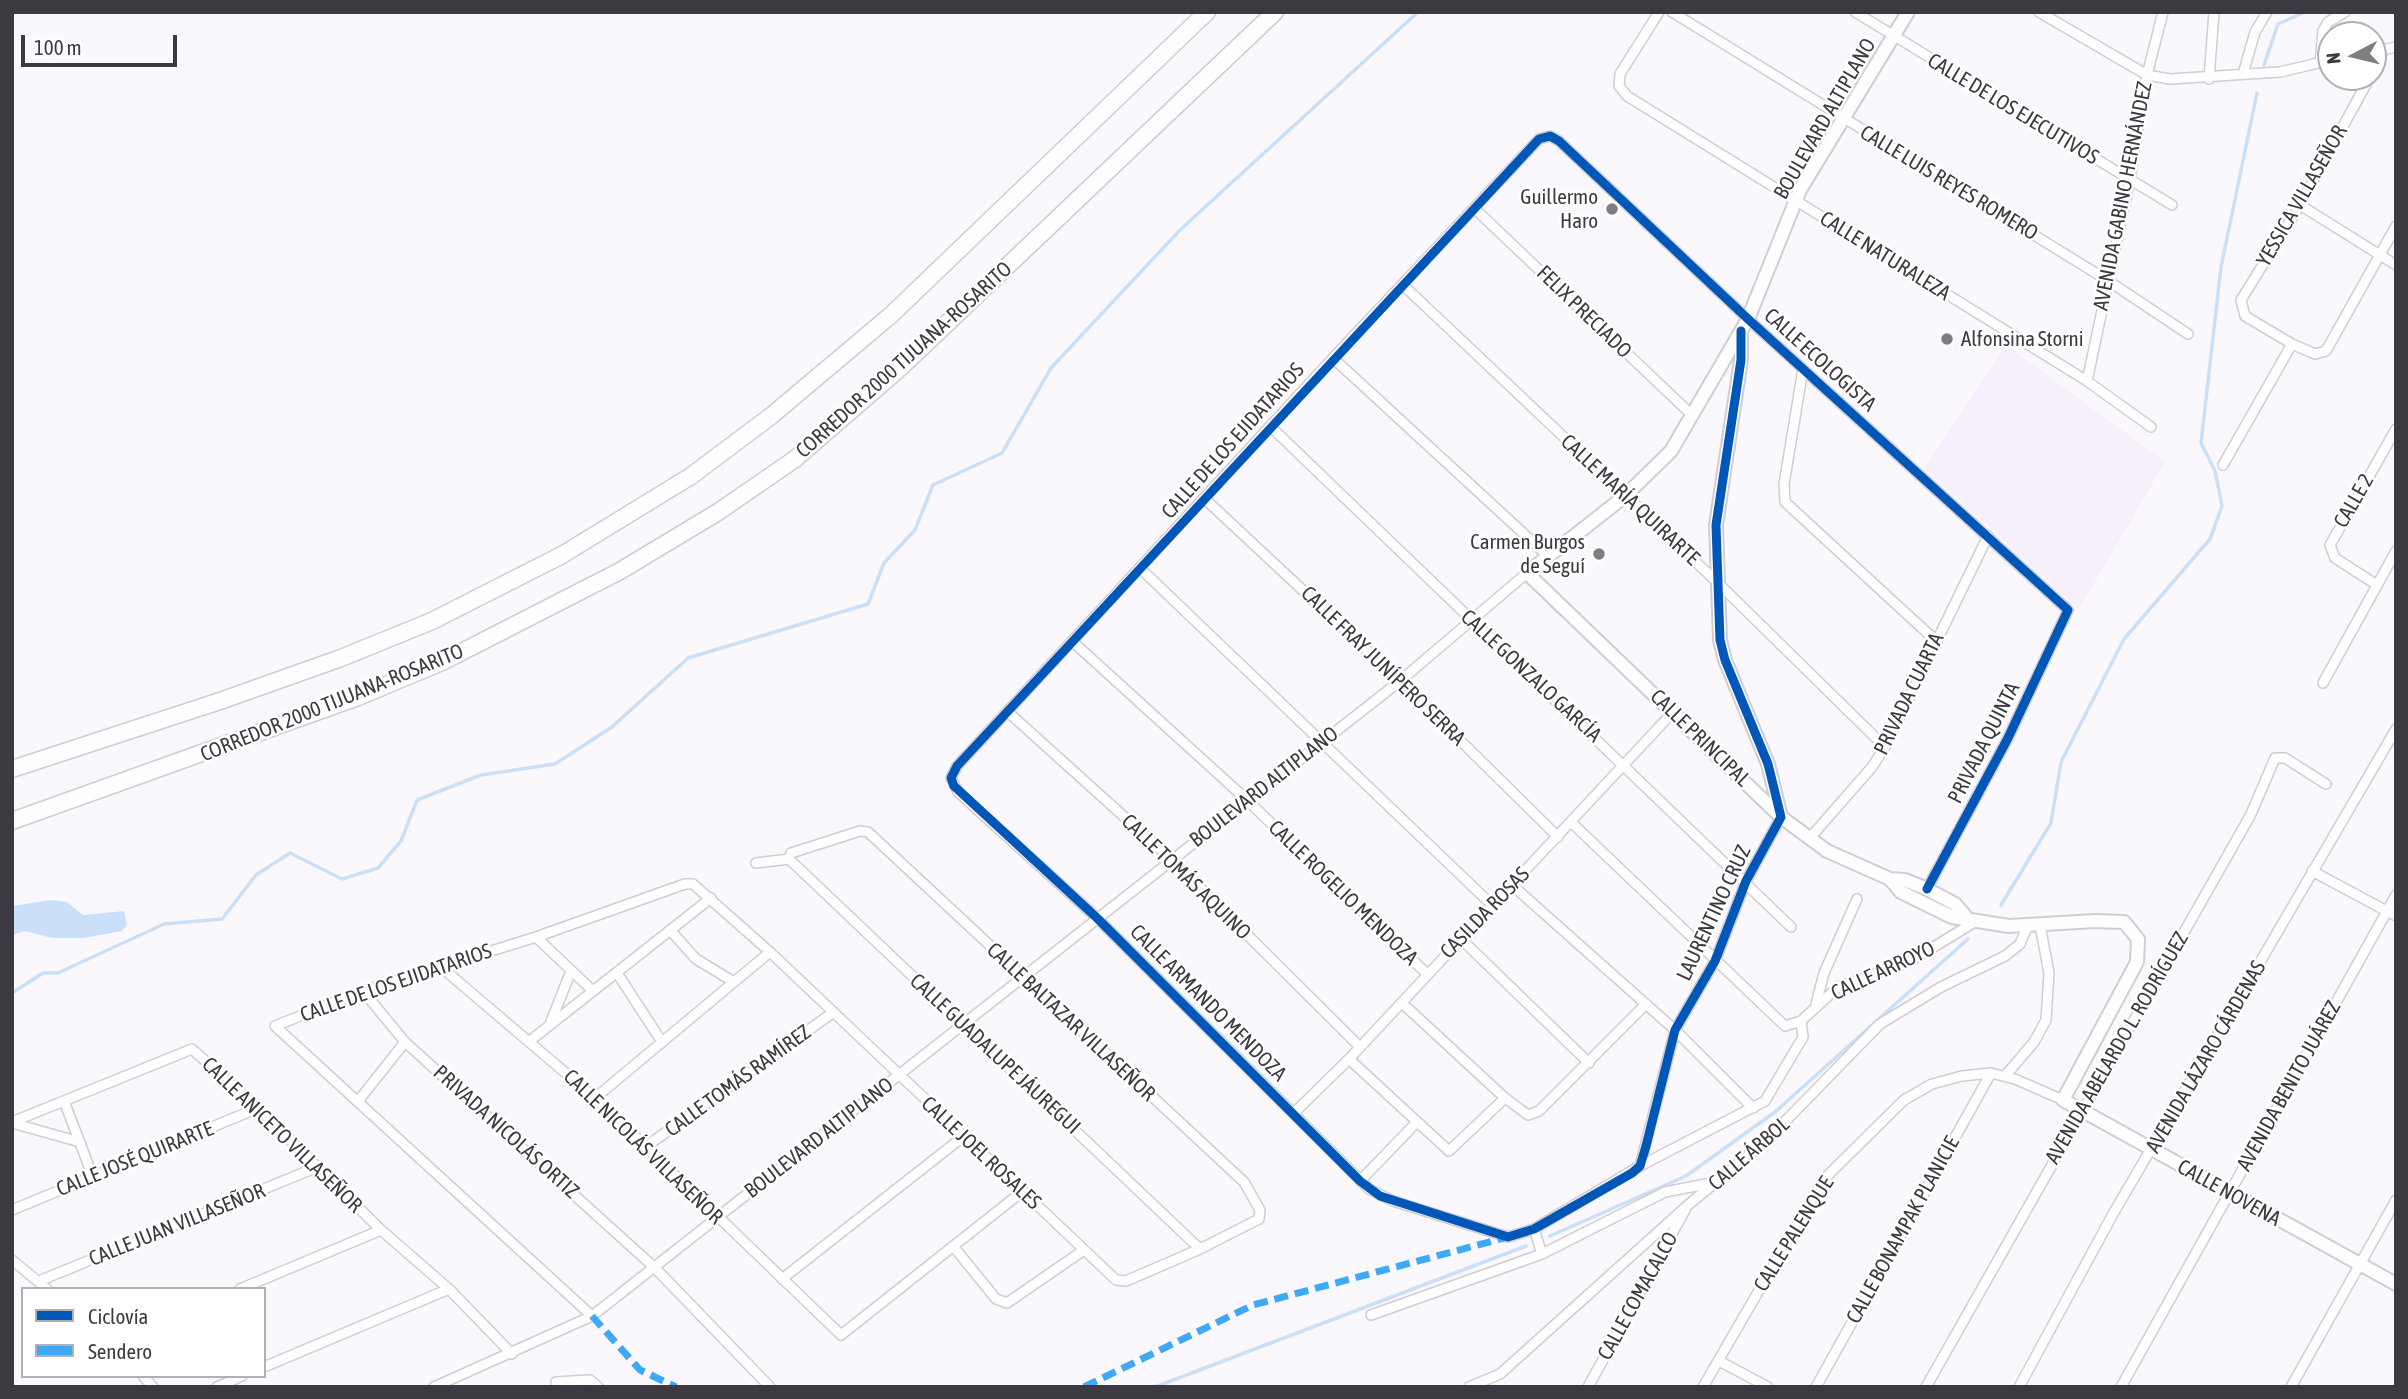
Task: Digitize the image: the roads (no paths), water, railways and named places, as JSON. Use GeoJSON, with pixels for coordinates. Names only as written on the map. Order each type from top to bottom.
{"type":"FeatureCollection","features":[{"type":"Feature","properties":{"kind":"highway","name":"CORREDOR 2000 TIJUANA-ROSARITO"},"geometry":{"type":"LineString","coordinates":[[12,769],[220,701],[341,658],[432,621],[562,555],[691,476],[771,416],[891,315],[1207,12]]}},
{"type":"Feature","properties":{"kind":"highway","name":"CORREDOR 2000 TIJUANA-ROSARITO"},"geometry":{"type":"LineString","coordinates":[[12,821],[358,697],[444,661],[620,571],[718,512],[795,459],[891,377],[1275,12]]}},
{"type":"Feature","properties":{"kind":"street","name":"CALLE NATURALEZA"},"geometry":{"type":"LineString","coordinates":[[1659,12],[1620,74],[1619,86],[1627,96],[2087,382],[2151,427]]}},
{"type":"Feature","properties":{"kind":"street","name":"CALLE LUIS REYES ROMERO"},"geometry":{"type":"LineString","coordinates":[[1672,12],[2108,280],[2189,334]]}},
{"type":"Feature","properties":{"kind":"street","name":"CALLE DE LOS EJECUTIVOS"},"geometry":{"type":"LineString","coordinates":[[1855,12],[2172,205]]}},
{"type":"Feature","properties":{"kind":"street","name":"BOULEVARD ALTIPLANO"},"geometry":{"type":"LineString","coordinates":[[434,1387],[592,1316],[899,1076],[1021,976],[1400,681],[1527,573],[1625,496],[1662,461],[1693,416],[1748,319],[1795,200],[1908,12]]}},
{"type":"Feature","properties":{"kind":"street"},"geometry":{"type":"LineString","coordinates":[[2039,12],[2147,75],[2171,79],[2209,79],[2280,72],[2317,63]]}},
{"type":"Feature","properties":{"kind":"street","name":"AVENIDA GABINO HERNÁNDEZ"},"geometry":{"type":"LineString","coordinates":[[2087,382],[2130,179],[2147,75],[2163,12]]}},
{"type":"Feature","properties":{"kind":"street"},"geometry":{"type":"LineString","coordinates":[[2209,79],[2214,12]]}},
{"type":"Feature","properties":{"kind":"street"},"geometry":{"type":"LineString","coordinates":[[2244,74],[2255,32],[2267,12]]}},
{"type":"Feature","properties":{"kind":"street"},"geometry":{"type":"LineString","coordinates":[[2330,21],[2345,12]]}},
{"type":"Feature","properties":{"kind":"street","name":"YESSICA VILLASEÑOR"},"geometry":{"type":"LineString","coordinates":[[2292,344],[2245,316],[2242,299],[2300,205],[2362,91]]}},
{"type":"Feature","properties":{"kind":"street","name":"CALLE DE LOS EJIDATARIOS"},"geometry":{"type":"LineString","coordinates":[[951,778],[957,766],[1333,358],[1538,139],[1550,136]]}},
{"type":"Feature","properties":{"kind":"street","name":"CALLE ECOLOGISTA"},"geometry":{"type":"LineString","coordinates":[[1550,136],[1559,141],[1748,319],[2068,610]]}},
{"type":"Feature","properties":{"kind":"street"},"geometry":{"type":"LineString","coordinates":[[2300,205],[2396,265]]}},
{"type":"Feature","properties":{"kind":"street","name":"FELIX PRECIADO"},"geometry":{"type":"LineString","coordinates":[[1475,208],[1693,416]]}},
{"type":"Feature","properties":{"kind":"street"},"geometry":{"type":"LineString","coordinates":[[2222,465],[2292,344],[2315,354],[2326,351],[2396,226]]}},
{"type":"Feature","properties":{"kind":"street","name":"CALLE MARÍA QUIRARTE"},"geometry":{"type":"LineString","coordinates":[[1403,285],[1717,582],[1885,747]]}},
{"type":"Feature","properties":{"kind":"street"},"geometry":{"type":"LineString","coordinates":[[1741,331],[1741,360],[1716,525],[1717,582],[1723,651],[1768,764],[1781,817]]}},
{"type":"Feature","properties":{"kind":"street"},"geometry":{"type":"LineString","coordinates":[[1333,358],[1548,556]]}},
{"type":"Feature","properties":{"kind":"street"},"geometry":{"type":"LineString","coordinates":[[1803,369],[1784,484],[1786,502],[1935,640]]}},
{"type":"Feature","properties":{"kind":"street","name":"CALLE GONZALO GARCÍA"},"geometry":{"type":"LineString","coordinates":[[1270,426],[1791,927]]}},
{"type":"Feature","properties":{"kind":"street","name":"CALLE 2"},"geometry":{"type":"LineString","coordinates":[[2377,585],[2330,552],[2333,537],[2396,429]]}},
{"type":"Feature","properties":{"kind":"street","name":"CALLE FRAY JUNÍPERO SERRA"},"geometry":{"type":"LineString","coordinates":[[1205,499],[1400,681],[1558,837]]}},
{"type":"Feature","properties":{"kind":"street","name":"PRIVADA CUARTA"},"geometry":{"type":"LineString","coordinates":[[1809,839],[1872,767],[1885,747],[1988,536]]}},
{"type":"Feature","properties":{"kind":"street"},"geometry":{"type":"LineString","coordinates":[[2323,683],[2396,551]]}},
{"type":"Feature","properties":{"kind":"street"},"geometry":{"type":"LineString","coordinates":[[1141,569],[1493,906]]}},
{"type":"Feature","properties":{"kind":"street"},"geometry":{"type":"LineString","coordinates":[[2385,572],[2396,578]]}},
{"type":"Feature","properties":{"kind":"street","name":"CALLE PRINCIPAL"},"geometry":{"type":"LineString","coordinates":[[1527,573],[1674,711],[1781,817],[1809,839],[1850,863],[1890,879],[1905,880],[1927,889],[1955,904],[1972,919]]}},
{"type":"Feature","properties":{"kind":"street","name":"PRIVADA QUINTA"},"geometry":{"type":"LineString","coordinates":[[1927,889],[2008,738],[2068,610]]}},
{"type":"Feature","properties":{"kind":"street","name":"CALLE ROGELIO MENDOZA"},"geometry":{"type":"LineString","coordinates":[[1073,642],[1247,800],[1427,974]]}},
{"type":"Feature","properties":{"kind":"street","name":"CASILDA ROSAS"},"geometry":{"type":"LineString","coordinates":[[1294,1112],[1349,1059],[1674,711]]}},
{"type":"Feature","properties":{"kind":"street","name":"CALLE TOMÁS AQUINO"},"geometry":{"type":"LineString","coordinates":[[1008,712],[1171,859],[1360,1047]]}},
{"type":"Feature","properties":{"kind":"street","name":"AVENIDA LÁZARO CÁRDENAS"},"geometry":{"type":"LineString","coordinates":[[2019,1387],[2113,1214],[2153,1151],[2396,729]]}},
{"type":"Feature","properties":{"kind":"street","name":"AVENIDA ABELARDO L. RODRÍGUEZ"},"geometry":{"type":"LineString","coordinates":[[1926,1387],[2250,816],[2275,758],[2285,758],[2326,783]]}},
{"type":"Feature","properties":{"kind":"street","name":"CALLE ARMANDO MENDOZA"},"geometry":{"type":"LineString","coordinates":[[951,778],[958,792],[1097,918],[1294,1112],[1360,1181],[1380,1196],[1508,1237],[1534,1229]]}},
{"type":"Feature","properties":{"kind":"street","name":"LAURENTINO CRUZ"},"geometry":{"type":"LineString","coordinates":[[1640,1166],[1675,1030],[1715,961],[1746,881],[1781,817]]}},
{"type":"Feature","properties":{"kind":"street"},"geometry":{"type":"LineString","coordinates":[[1572,823],[1715,961]]}},
{"type":"Feature","properties":{"kind":"street","name":"CALLE BALTAZAR VILLASEÑOR"},"geometry":{"type":"LineString","coordinates":[[789,859],[791,853],[864,831],[1244,1182],[1260,1210],[1259,1219],[1200,1250]]}},
{"type":"Feature","properties":{"kind":"street"},"geometry":{"type":"LineString","coordinates":[[756,863],[789,859]]}},
{"type":"Feature","properties":{"kind":"street","name":"CALLE GUADALUPE JÁUREGUI"},"geometry":{"type":"LineString","coordinates":[[789,859],[1200,1250]]}},
{"type":"Feature","properties":{"kind":"street"},"geometry":{"type":"LineString","coordinates":[[2312,871],[2391,914]]}},
{"type":"Feature","properties":{"kind":"street","name":"CALLE PRINCIPAL"},"geometry":{"type":"LineString","coordinates":[[1890,879],[1901,892],[1952,917],[2034,926],[2096,920],[2124,922],[2138,939],[2140,950],[2132,975],[2063,1100]]}},
{"type":"Feature","properties":{"kind":"street","name":"CALLE DE LOS EJIDATARIOS"},"geometry":{"type":"LineString","coordinates":[[592,1316],[275,1026],[363,991],[536,937],[685,884]]}},
{"type":"Feature","properties":{"kind":"street","name":"CALLE JOEL ROSALES"},"geometry":{"type":"LineString","coordinates":[[685,884],[698,887],[770,952],[831,1014],[1116,1280],[1123,1282],[1200,1250]]}},
{"type":"Feature","properties":{"kind":"street"},"geometry":{"type":"LineString","coordinates":[[1512,885],[1675,1030],[1752,1108]]}},
{"type":"Feature","properties":{"kind":"street","name":"AVENIDA BENITO JUÁREZ"},"geometry":{"type":"LineString","coordinates":[[2121,1387],[2228,1194],[2391,914],[2396,895]]}},
{"type":"Feature","properties":{"kind":"street"},"geometry":{"type":"LineString","coordinates":[[531,1040],[711,898]]}},
{"type":"Feature","properties":{"kind":"street"},"geometry":{"type":"LineString","coordinates":[[1815,1006],[1824,973],[1857,899]]}},
{"type":"Feature","properties":{"kind":"street","name":"CALLE ARROYO"},"geometry":{"type":"LineString","coordinates":[[1715,961],[1780,1024],[1791,1026],[1801,1021],[1838,987],[1909,962],[1972,919]]}},
{"type":"Feature","properties":{"kind":"street"},"geometry":{"type":"LineString","coordinates":[[2005,1076],[2034,1042],[2046,1020],[2049,974],[2034,926]]}},
{"type":"Feature","properties":{"kind":"street","name":"CALLE ÁRBOL"},"geometry":{"type":"LineString","coordinates":[[1469,1387],[1500,1374],[1688,1205],[1787,1122],[1880,1024],[1941,987],[2005,956],[2020,944],[2034,926]]}},
{"type":"Feature","properties":{"kind":"street"},"geometry":{"type":"LineString","coordinates":[[670,930],[696,959],[734,982]]}},
{"type":"Feature","properties":{"kind":"street"},"geometry":{"type":"LineString","coordinates":[[536,937],[593,991]]}},
{"type":"Feature","properties":{"kind":"street"},"geometry":{"type":"LineString","coordinates":[[1461,939],[1589,1063]]}},
{"type":"Feature","properties":{"kind":"street"},"geometry":{"type":"LineString","coordinates":[[595,1098],[770,952]]}},
{"type":"Feature","properties":{"kind":"street","name":"CALLE NICOLÁS VILLASEÑOR"},"geometry":{"type":"LineString","coordinates":[[441,967],[531,1040],[595,1098],[839,1334],[844,1334],[953,1246]]}},
{"type":"Feature","properties":{"kind":"street"},"geometry":{"type":"LineString","coordinates":[[549,1026],[571,971]]}},
{"type":"Feature","properties":{"kind":"street"},"geometry":{"type":"LineString","coordinates":[[617,974],[662,1042]]}},
{"type":"Feature","properties":{"kind":"street","name":"PRIVADA NICOLÁS ORTIZ"},"geometry":{"type":"LineString","coordinates":[[363,991],[405,1041],[655,1268],[770,1387]]}},
{"type":"Feature","properties":{"kind":"street"},"geometry":{"type":"LineString","coordinates":[[1402,1003],[1523,1113],[1534,1114],[1589,1063],[1646,1004]]}},
{"type":"Feature","properties":{"kind":"street","name":"CALLE TOMÁS RAMÍREZ"},"geometry":{"type":"LineString","coordinates":[[644,1148],[831,1014]]}},
{"type":"Feature","properties":{"kind":"street"},"geometry":{"type":"LineString","coordinates":[[1542,1254],[1534,1229],[1640,1166],[1765,1101],[1803,1037],[1801,1021]]}},
{"type":"Feature","properties":{"kind":"street"},"geometry":{"type":"LineString","coordinates":[[359,1100],[405,1041]]}},
{"type":"Feature","properties":{"kind":"street","name":"CALLE ANICETO VILLASEÑOR"},"geometry":{"type":"LineString","coordinates":[[12,1123],[192,1049],[258,1108],[315,1168],[381,1230],[449,1289],[512,1354]]}},
{"type":"Feature","properties":{"kind":"street"},"geometry":{"type":"LineString","coordinates":[[1349,1059],[1443,1148],[1451,1150],[1506,1098]]}},
{"type":"Feature","properties":{"kind":"street","name":"CALLE PALENQUE"},"geometry":{"type":"LineString","coordinates":[[1703,1387],[1823,1180],[1885,1116],[1918,1090],[1962,1076],[1991,1073],[2005,1076],[2063,1100]]}},
{"type":"Feature","properties":{"kind":"street","name":"CALLE BONAMPAK PLANICIE"},"geometry":{"type":"LineString","coordinates":[[1816,1387],[1991,1073]]}},
{"type":"Feature","properties":{"kind":"street","name":"CALLE NOVENA"},"geometry":{"type":"LineString","coordinates":[[2063,1100],[2228,1194],[2396,1284]]}},
{"type":"Feature","properties":{"kind":"street"},"geometry":{"type":"LineString","coordinates":[[64,1101],[93,1177]]}},
{"type":"Feature","properties":{"kind":"street","name":"CALLE JOSÉ QUIRARTE"},"geometry":{"type":"LineString","coordinates":[[12,1210],[258,1108]]}},
{"type":"Feature","properties":{"kind":"street"},"geometry":{"type":"LineString","coordinates":[[12,1123],[80,1142]]}},
{"type":"Feature","properties":{"kind":"street"},"geometry":{"type":"LineString","coordinates":[[1360,1181],[1416,1123]]}},
{"type":"Feature","properties":{"kind":"street"},"geometry":{"type":"LineString","coordinates":[[782,1279],[964,1136]]}},
{"type":"Feature","properties":{"kind":"street","name":"CALLE JUAN VILLASEÑOR"},"geometry":{"type":"LineString","coordinates":[[38,1281],[315,1168]]}},
{"type":"Feature","properties":{"kind":"street"},"geometry":{"type":"LineString","coordinates":[[1371,1315],[1542,1254],[1665,1192],[1718,1181]]}},
{"type":"Feature","properties":{"kind":"street"},"geometry":{"type":"LineString","coordinates":[[1023,1191],[953,1246],[996,1299],[1007,1303],[1084,1250]]}},
{"type":"Feature","properties":{"kind":"street"},"geometry":{"type":"LineString","coordinates":[[2291,1387],[2396,1199]]}},
{"type":"Feature","properties":{"kind":"street","name":"CALLE COMACALCO"},"geometry":{"type":"LineString","coordinates":[[1588,1387],[1688,1205]]}},
{"type":"Feature","properties":{"kind":"street"},"geometry":{"type":"LineString","coordinates":[[245,1287],[381,1230]]}},
{"type":"Feature","properties":{"kind":"street"},"geometry":{"type":"LineString","coordinates":[[12,1260],[45,1287]]}},
{"type":"Feature","properties":{"kind":"street"},"geometry":{"type":"LineString","coordinates":[[266,1366],[449,1289]]}},
{"type":"Feature","properties":{"kind":"street"},"geometry":{"type":"LineString","coordinates":[[1718,1361],[1768,1387]]}},
{"type":"Feature","properties":{"kind":"street"},"geometry":{"type":"LineString","coordinates":[[217,1387],[237,1378]]}},
{"type":"Feature","properties":{"kind":"street"},"geometry":{"type":"LineString","coordinates":[[556,1382],[590,1380],[598,1387]]}},
{"type":"Feature","properties":{"kind":"water"},"geometry":{"type":"Polygon","coordinates":[[[51,900],[67,902],[83,915],[124,911],[127,925],[122,931],[84,938],[52,938],[25,931],[12,935],[12,906],[51,900]]]}},
{"type":"Feature","properties":{"kind":"waterway"},"geometry":{"type":"LineString","coordinates":[[12,993],[43,973],[58,973],[164,924],[222,919],[256,875],[290,853],[342,879],[378,868],[401,841],[417,800],[481,775],[555,764],[612,727],[688,658],[868,604],[884,563],[915,530],[933,485],[1002,453],[1051,368],[1180,230],[1418,12]]}},
{"type":"Feature","properties":{"kind":"waterway"},"geometry":{"type":"LineString","coordinates":[[2264,65],[2278,24],[2305,12]]}},
{"type":"Feature","properties":{"kind":"waterway"},"geometry":{"type":"LineString","coordinates":[[2001,905],[2051,823],[2061,762],[2124,639],[2210,539],[2222,506],[2215,471],[2201,443],[2221,267],[2257,93]]}},
{"type":"Feature","properties":{"kind":"waterway"},"geometry":{"type":"LineString","coordinates":[[1550,1236],[1686,1176],[1775,1112],[1968,939]]}},
{"type":"Feature","properties":{"kind":"waterway"},"geometry":{"type":"LineString","coordinates":[[1155,1387],[1526,1246]]}},
{"type":"Feature","properties":{"kind":"place","name":"Guillermo Haro"},"geometry":{"type":"Point","coordinates":[1612,209]}},
{"type":"Feature","properties":{"kind":"place","name":"Alfonsina Storni"},"geometry":{"type":"Point","coordinates":[1947,339]}},
{"type":"Feature","properties":{"kind":"place","name":"Carmen Burgos de Seguí"},"geometry":{"type":"Point","coordinates":[1599,554]}}]}
